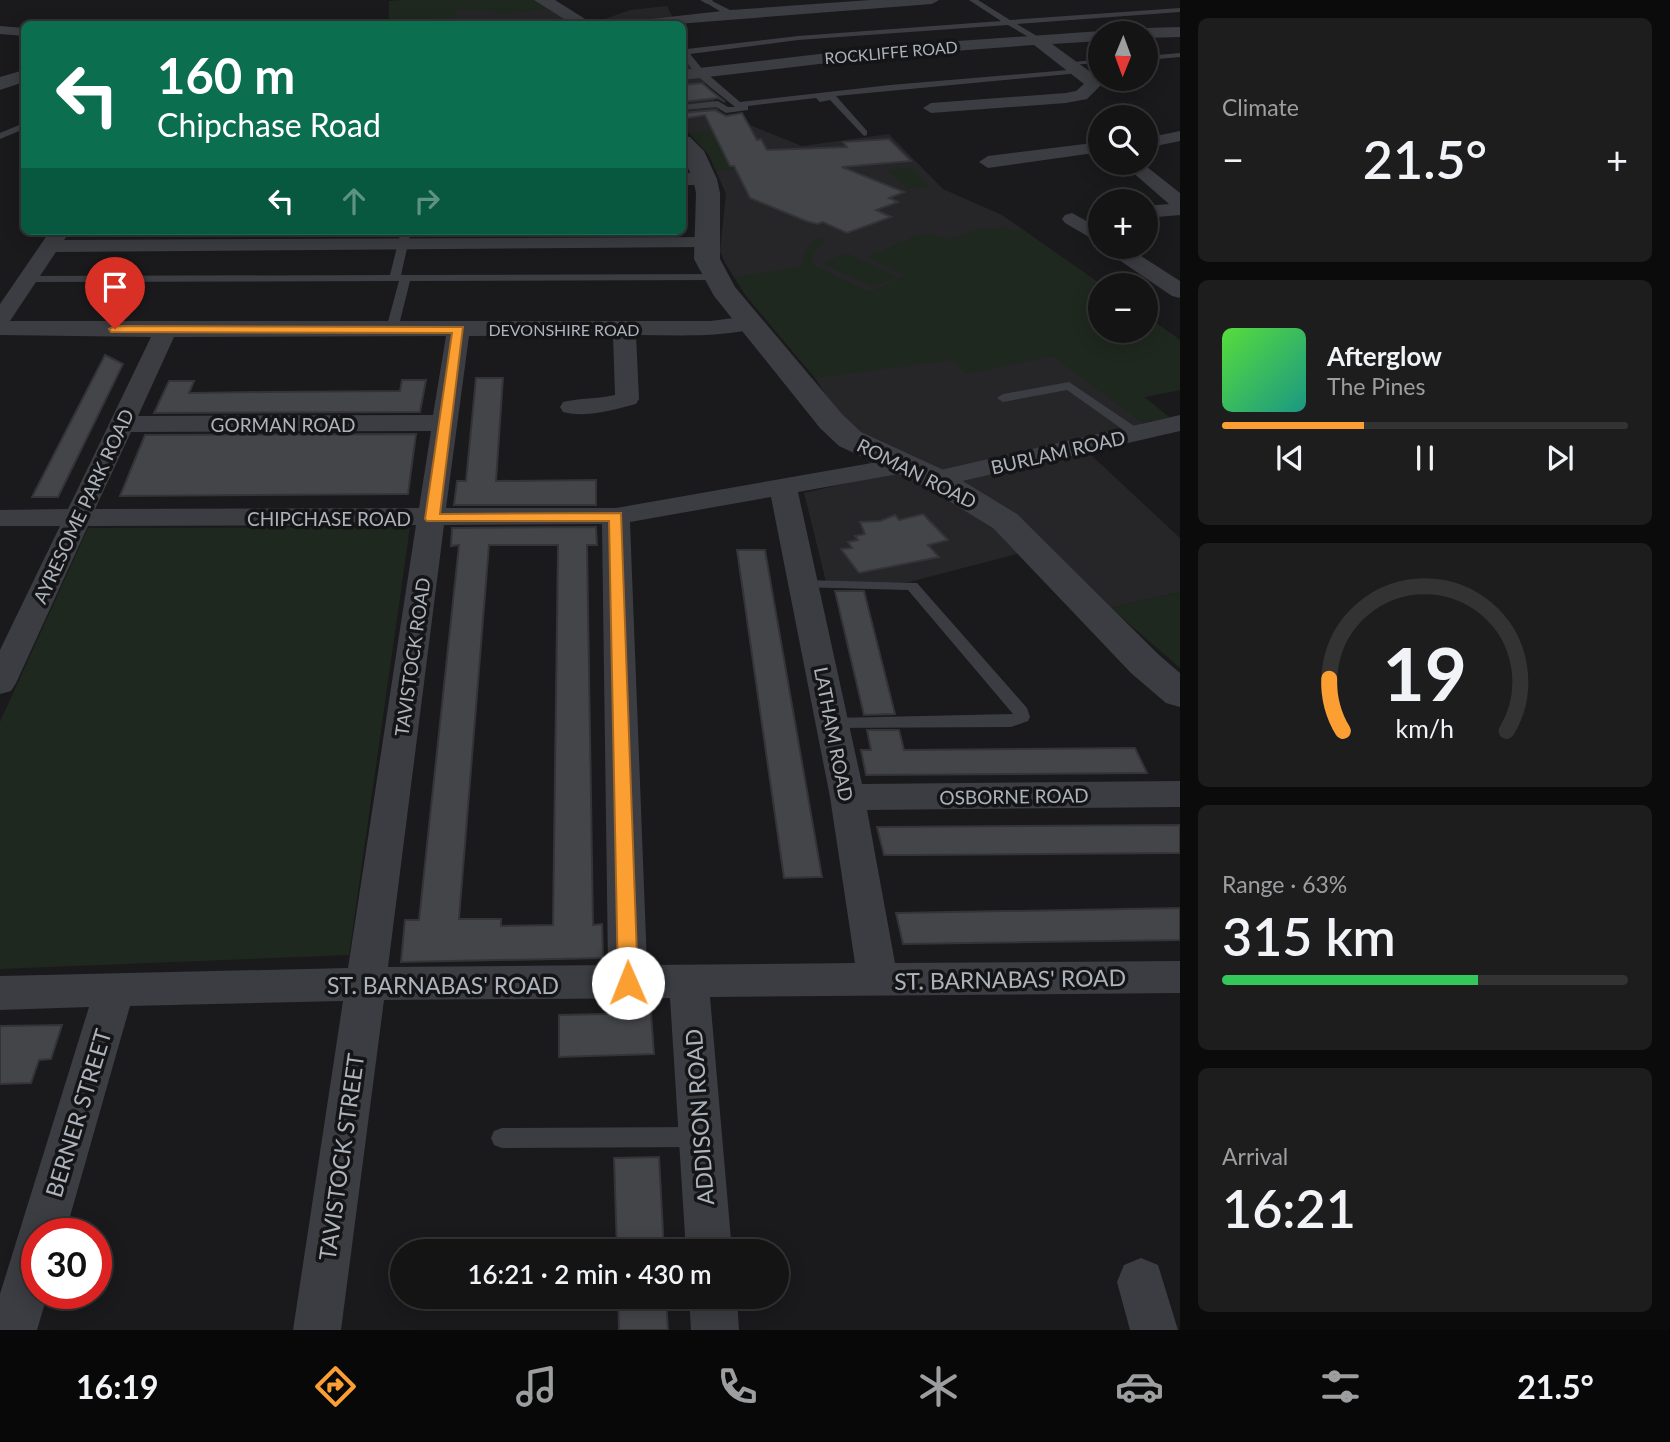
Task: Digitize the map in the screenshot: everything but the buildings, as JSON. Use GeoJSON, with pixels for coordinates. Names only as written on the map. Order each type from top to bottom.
{"type":"FeatureCollection","features":[{"type":"Feature","properties":{"kind":"street"},"geometry":{"type":"LineString","coordinates":[[543,0],[579,21]]}},
{"type":"Feature","properties":{"kind":"street"},"geometry":{"type":"LineString","coordinates":[[685,21],[731,14],[932,0]]}},
{"type":"Feature","properties":{"kind":"street"},"geometry":{"type":"LineString","coordinates":[[0,30],[21,32]]}},
{"type":"Feature","properties":{"kind":"street"},"geometry":{"type":"LineString","coordinates":[[1158,33],[1180,32]]}},
{"type":"Feature","properties":{"kind":"street","name":"ROCKLIFFE ROAD"},"geometry":{"type":"LineString","coordinates":[[686,75],[873,53],[1088,37]]}},
{"type":"Feature","properties":{"kind":"street"},"geometry":{"type":"LineString","coordinates":[[931,108],[968,112],[1082,95],[1093,85],[1074,67],[1037,40]]}},
{"type":"Feature","properties":{"kind":"street"},"geometry":{"type":"LineString","coordinates":[[0,84],[21,77]]}},
{"type":"Feature","properties":{"kind":"street"},"geometry":{"type":"LineString","coordinates":[[1158,141],[1180,136]]}},
{"type":"Feature","properties":{"kind":"street"},"geometry":{"type":"LineString","coordinates":[[1013,144],[1031,157]]}},
{"type":"Feature","properties":{"kind":"street","name":"ROMAN ROAD"},"geometry":{"type":"LineString","coordinates":[[686,146],[696,156],[694,179],[708,193],[707,259],[716,277],[750,323],[831,421],[850,439],[921,472],[1005,521],[1145,664],[1180,694]]}},
{"type":"Feature","properties":{"kind":"street"},"geometry":{"type":"LineString","coordinates":[[988,162],[1031,157],[1058,150],[1088,148]]}},
{"type":"Feature","properties":{"kind":"street"},"geometry":{"type":"LineString","coordinates":[[1144,175],[1179,206]]}},
{"type":"Feature","properties":{"kind":"street"},"geometry":{"type":"LineString","coordinates":[[1158,210],[1179,206]]}},
{"type":"Feature","properties":{"kind":"street"},"geometry":{"type":"LineString","coordinates":[[1088,217],[1072,219],[1088,230]]}},
{"type":"Feature","properties":{"kind":"street"},"geometry":{"type":"LineString","coordinates":[[3,331],[29,279],[56,238],[405,237],[706,241]]}},
{"type":"Feature","properties":{"kind":"street"},"geometry":{"type":"LineString","coordinates":[[1131,259],[1180,291]]}},
{"type":"Feature","properties":{"kind":"street","name":"DEVONSHIRE ROAD"},"geometry":{"type":"LineString","coordinates":[[3,331],[624,329],[710,328],[750,323]]}},
{"type":"Feature","properties":{"kind":"street","name":"TAVISTOCK ROAD"},"geometry":{"type":"LineString","coordinates":[[364,984],[458,329]]}},
{"type":"Feature","properties":{"kind":"street"},"geometry":{"type":"LineString","coordinates":[[572,407],[596,407],[627,399],[624,329]]}},
{"type":"Feature","properties":{"kind":"street","name":"AYRESOME PARK ROAD"},"geometry":{"type":"LineString","coordinates":[[0,683],[166,330]]}},
{"type":"Feature","properties":{"kind":"street","name":"GORMAN ROAD"},"geometry":{"type":"LineString","coordinates":[[121,424],[445,423]]}},
{"type":"Feature","properties":{"kind":"street","name":"BURLAM ROAD"},"geometry":{"type":"LineString","coordinates":[[921,472],[1180,423]]}},
{"type":"Feature","properties":{"kind":"street","name":"CHIPCHASE ROAD"},"geometry":{"type":"LineString","coordinates":[[0,518],[432,519],[616,516],[783,487],[921,472]]}},
{"type":"Feature","properties":{"kind":"street","name":"LATHAM ROAD"},"geometry":{"type":"LineString","coordinates":[[783,487],[847,797],[878,981]]}},
{"type":"Feature","properties":{"kind":"street"},"geometry":{"type":"LineString","coordinates":[[616,516],[628,983]]}},
{"type":"Feature","properties":{"kind":"street","name":"OSBORNE ROAD"},"geometry":{"type":"LineString","coordinates":[[847,797],[1180,794]]}},
{"type":"Feature","properties":{"kind":"street","name":"ST. BARNABAS' ROAD"},"geometry":{"type":"LineString","coordinates":[[0,993],[364,984],[1180,977]]}},
{"type":"Feature","properties":{"kind":"street","name":"ADDISON ROAD"},"geometry":{"type":"LineString","coordinates":[[690,982],[708,1239]]}},
{"type":"Feature","properties":{"kind":"street","name":"TAVISTOCK STREET"},"geometry":{"type":"LineString","coordinates":[[317,1330],[364,984]]}},
{"type":"Feature","properties":{"kind":"street","name":"BERNER STREET"},"geometry":{"type":"LineString","coordinates":[[47,1218],[114,991]]}},
{"type":"Feature","properties":{"kind":"street"},"geometry":{"type":"LineString","coordinates":[[1140,1282],[1154,1330]]}},
{"type":"Feature","properties":{"kind":"street"},"geometry":{"type":"LineString","coordinates":[[13,1330],[21,1304]]}},
{"type":"Feature","properties":{"kind":"street"},"geometry":{"type":"LineString","coordinates":[[714,1309],[715,1330]]}},
{"type":"Feature","properties":{"kind":"lane"},"geometry":{"type":"LineString","coordinates":[[706,0],[731,14]]}},
{"type":"Feature","properties":{"kind":"lane"},"geometry":{"type":"LineString","coordinates":[[973,0],[1037,40]]}},
{"type":"Feature","properties":{"kind":"lane"},"geometry":{"type":"LineString","coordinates":[[686,50],[798,38],[1180,10]]}},
{"type":"Feature","properties":{"kind":"lane"},"geometry":{"type":"LineString","coordinates":[[686,54],[701,73],[738,105],[1088,64]]}},
{"type":"Feature","properties":{"kind":"lane"},"geometry":{"type":"LineString","coordinates":[[1158,57],[1180,55]]}},
{"type":"Feature","properties":{"kind":"lane"},"geometry":{"type":"LineString","coordinates":[[686,108],[718,104],[726,110],[832,97],[864,133]]}},
{"type":"Feature","properties":{"kind":"lane"},"geometry":{"type":"LineString","coordinates":[[0,136],[21,127]]}},
{"type":"Feature","properties":{"kind":"lane"},"geometry":{"type":"LineString","coordinates":[[392,330],[405,237]]}},
{"type":"Feature","properties":{"kind":"lane"},"geometry":{"type":"LineString","coordinates":[[29,279],[716,277]]}},
{"type":"Feature","properties":{"kind":"lane"},"geometry":{"type":"LineString","coordinates":[[1003,398],[1069,386],[1136,433]]}},
{"type":"Feature","properties":{"kind":"lane"},"geometry":{"type":"LineString","coordinates":[[803,584],[912,586],[1021,712],[1022,717],[1011,721],[832,724]]}},
{"type":"Feature","properties":{"kind":"lane"},"geometry":{"type":"LineString","coordinates":[[502,1138],[701,1137]]}},
{"type":"Feature","properties":{"kind":"shaded area"},"geometry":{"type":"Polygon","coordinates":[[[536,0],[570,21],[389,21],[389,1],[536,0]]]}},
{"type":"Feature","properties":{"kind":"shaded area"},"geometry":{"type":"Polygon","coordinates":[[[536,0],[551,8],[498,15],[493,11],[455,9],[457,13],[450,15],[455,18],[389,21],[389,1],[536,0]]]}},
{"type":"Feature","properties":{"kind":"shaded area"},"geometry":{"type":"Polygon","coordinates":[[[667,6],[674,21],[599,21],[630,10],[667,6]]]}},
{"type":"Feature","properties":{"kind":"shaded area"},"geometry":{"type":"Polygon","coordinates":[[[686,45],[720,113],[802,146],[889,134],[943,189],[1002,215],[1088,275],[1088,343],[1158,343],[1158,324],[1180,340],[1180,390],[1144,397],[1169,417],[1143,423],[1090,454],[1180,538],[1180,592],[1111,608],[1021,553],[909,582],[827,586],[804,493],[878,476],[815,378],[746,296],[725,263],[720,251],[726,194],[709,155],[686,129],[686,45]]]}},
{"type":"Feature","properties":{"kind":"shaded area"},"geometry":{"type":"Polygon","coordinates":[[[714,131],[730,165],[736,165],[739,170],[716,171],[709,155],[689,133],[714,131]]]}},
{"type":"Feature","properties":{"kind":"shaded area"},"geometry":{"type":"Polygon","coordinates":[[[911,168],[931,187],[907,189],[887,170],[911,168]]]}},
{"type":"Feature","properties":{"kind":"shaded area"},"geometry":{"type":"Polygon","coordinates":[[[1003,226],[1014,231],[1021,229],[1088,275],[1088,343],[1158,343],[1158,324],[1180,340],[1180,390],[1144,397],[1169,417],[1143,423],[1052,356],[966,374],[953,360],[815,378],[746,296],[734,277],[800,267],[807,247],[820,237],[826,240],[816,248],[811,264],[869,292],[905,275],[866,257],[921,234],[929,233],[946,240],[985,227],[991,230],[1003,226]]]}},
{"type":"Feature","properties":{"kind":"shaded area"},"geometry":{"type":"Polygon","coordinates":[[[846,253],[898,277],[873,287],[821,263],[846,253]]]}},
{"type":"Feature","properties":{"kind":"shaded area"},"geometry":{"type":"Polygon","coordinates":[[[410,527],[349,955],[0,969],[0,722],[88,528],[410,527]]]}},
{"type":"Feature","properties":{"kind":"shaded area"},"geometry":{"type":"Polygon","coordinates":[[[1180,592],[1180,668],[1111,608],[1180,592]]]}},
{"type":"Feature","properties":{"kind":"route"},"geometry":{"type":"LineString","coordinates":[[115,329],[458,329],[432,519],[616,516],[628,983]]}}]}
